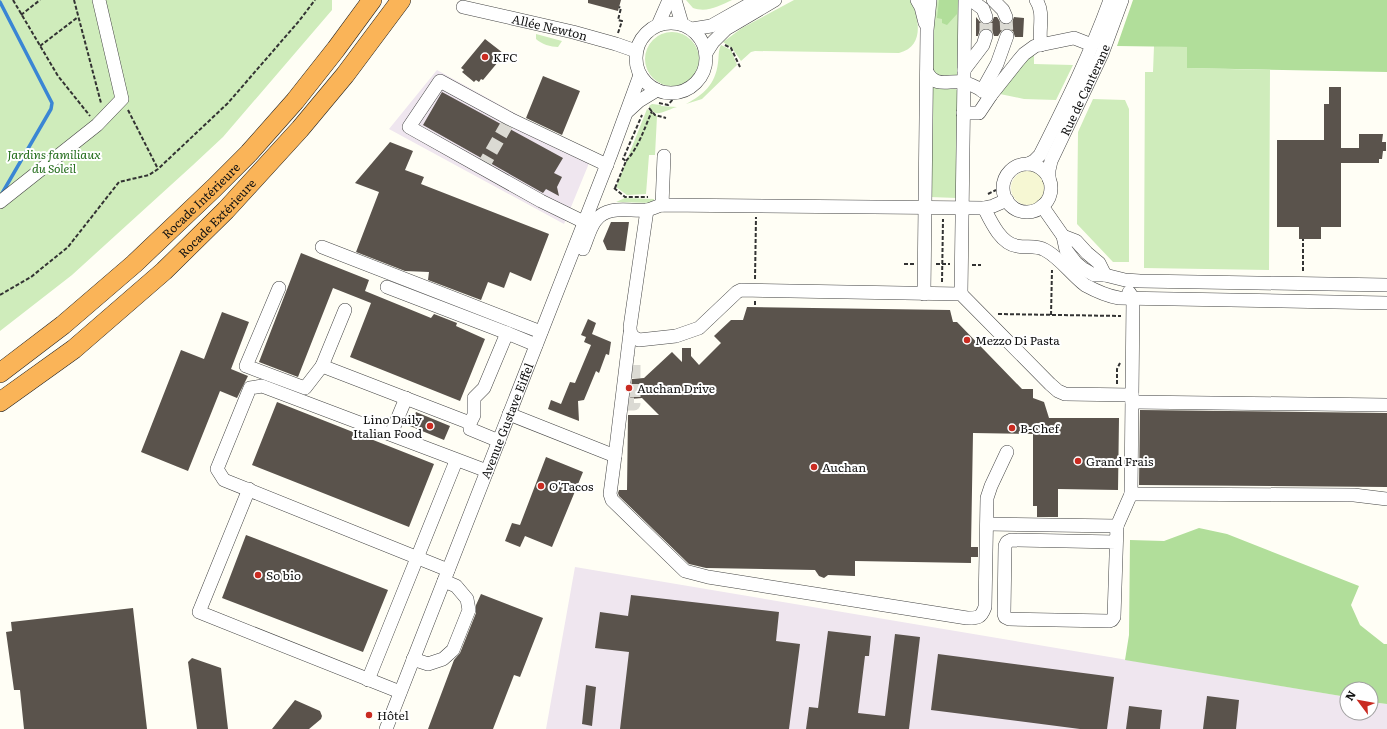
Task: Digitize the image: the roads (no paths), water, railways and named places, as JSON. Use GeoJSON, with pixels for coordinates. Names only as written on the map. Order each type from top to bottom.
{"type":"FeatureCollection","features":[{"type":"Feature","properties":{"kind":"highway","name":"Rocade Intérieure"},"geometry":{"type":"LineString","coordinates":[[0,372],[63,325],[134,264],[249,153],[295,100],[336,49],[372,0]]}},
{"type":"Feature","properties":{"kind":"highway","name":"Rocade Extérieure"},"geometry":{"type":"LineString","coordinates":[[0,402],[74,349],[164,271],[226,210],[300,129],[345,75],[401,0]]}},
{"type":"Feature","properties":{"kind":"street"},"geometry":{"type":"LineString","coordinates":[[0,202],[97,125],[122,99],[99,0]]}},
{"type":"Feature","properties":{"kind":"street"},"geometry":{"type":"LineString","coordinates":[[658,25],[669,0]]}},
{"type":"Feature","properties":{"kind":"street"},"geometry":{"type":"LineString","coordinates":[[675,0],[687,26],[702,40],[706,53],[706,64],[703,74],[688,89],[678,93],[667,93],[648,85],[640,75],[636,64],[636,51],[640,40],[648,31],[658,25],[672,22],[687,26],[711,26],[757,0]]}},
{"type":"Feature","properties":{"kind":"street"},"geometry":{"type":"LineString","coordinates":[[706,53],[713,42],[726,29],[775,0]]}},
{"type":"Feature","properties":{"kind":"street"},"geometry":{"type":"LineString","coordinates":[[917,0],[921,7],[927,30]]}},
{"type":"Feature","properties":{"kind":"street"},"geometry":{"type":"LineString","coordinates":[[924,294],[927,30],[930,0]]}},
{"type":"Feature","properties":{"kind":"street"},"geometry":{"type":"LineString","coordinates":[[961,294],[965,0]]}},
{"type":"Feature","properties":{"kind":"street"},"geometry":{"type":"LineString","coordinates":[[972,0],[983,9],[986,17]]}},
{"type":"Feature","properties":{"kind":"street"},"geometry":{"type":"LineString","coordinates":[[993,0],[1003,10],[1006,17]]}},
{"type":"Feature","properties":{"kind":"street"},"geometry":{"type":"LineString","coordinates":[[1036,0],[1040,6],[1039,38],[1041,45]]}},
{"type":"Feature","properties":{"kind":"street","name":"Rue de Canterane"},"geometry":{"type":"LineString","coordinates":[[1028,164],[1040,155],[1070,95],[1110,0]]}},
{"type":"Feature","properties":{"kind":"street","name":"Rue de Canterane"},"geometry":{"type":"LineString","coordinates":[[1049,178],[1051,161],[1102,54],[1122,0]]}},
{"type":"Feature","properties":{"kind":"street","name":"Allée Newton"},"geometry":{"type":"LineString","coordinates":[[463,7],[573,32],[636,51]]}},
{"type":"Feature","properties":{"kind":"street"},"geometry":{"type":"LineString","coordinates":[[927,72],[930,79],[935,82],[964,76],[983,45],[986,36]]}},
{"type":"Feature","properties":{"kind":"street"},"geometry":{"type":"LineString","coordinates":[[963,113],[979,113],[1007,36]]}},
{"type":"Feature","properties":{"kind":"street"},"geometry":{"type":"LineString","coordinates":[[986,93],[1031,48],[1074,38],[1092,45]]}},
{"type":"Feature","properties":{"kind":"street","name":"Avenue Gustave Eiffel"},"geometry":{"type":"LineString","coordinates":[[386,729],[607,165],[640,75]]}},
{"type":"Feature","properties":{"kind":"street"},"geometry":{"type":"LineString","coordinates":[[964,76],[986,93]]}},
{"type":"Feature","properties":{"kind":"street"},"geometry":{"type":"LineString","coordinates":[[584,222],[541,201],[409,127],[440,81],[510,119],[607,165]]}},
{"type":"Feature","properties":{"kind":"street","name":"Avenue Gustave Eiffel"},"geometry":{"type":"LineString","coordinates":[[627,112],[641,100],[657,90]]}},
{"type":"Feature","properties":{"kind":"street"},"geometry":{"type":"LineString","coordinates":[[662,200],[664,156]]}},
{"type":"Feature","properties":{"kind":"street"},"geometry":{"type":"LineString","coordinates":[[1021,164],[1035,165],[1041,168],[1049,178],[1051,186],[1050,194],[1042,206],[1035,210],[1027,212],[1019,210],[1012,206],[1004,194],[1003,186],[1005,179],[1009,172],[1021,164]]}},
{"type":"Feature","properties":{"kind":"street"},"geometry":{"type":"LineString","coordinates":[[563,277],[576,266],[598,217],[612,210],[647,210],[662,200],[756,206],[984,208],[1007,200]]}},
{"type":"Feature","properties":{"kind":"street"},"geometry":{"type":"LineString","coordinates":[[1042,206],[1063,236],[1076,241],[1086,253],[1099,263],[1105,275],[1125,280],[1387,285]]}},
{"type":"Feature","properties":{"kind":"street"},"geometry":{"type":"LineString","coordinates":[[984,208],[1006,242],[1017,246],[1040,248],[1052,255],[1085,285],[1101,293],[1119,298],[1387,303]]}},
{"type":"Feature","properties":{"kind":"street"},"geometry":{"type":"LineString","coordinates":[[647,210],[610,494],[612,500],[685,571],[708,578],[967,618],[977,618],[983,614],[985,607],[987,498],[1007,452]]}},
{"type":"Feature","properties":{"kind":"street"},"geometry":{"type":"LineString","coordinates":[[322,247],[541,332]]}},
{"type":"Feature","properties":{"kind":"street"},"geometry":{"type":"LineString","coordinates":[[1116,542],[1010,540],[1007,542],[1005,546],[1005,618],[1108,621],[1112,620],[1114,617],[1117,526],[1131,494],[1133,298],[1125,280]]}},
{"type":"Feature","properties":{"kind":"street"},"geometry":{"type":"LineString","coordinates":[[387,287],[536,345]]}},
{"type":"Feature","properties":{"kind":"street"},"geometry":{"type":"LineString","coordinates":[[279,288],[246,366],[305,388],[322,366],[345,310]]}},
{"type":"Feature","properties":{"kind":"street"},"geometry":{"type":"LineString","coordinates":[[630,333],[634,338],[639,340],[676,336],[699,328],[737,292],[741,290],[961,294],[1050,384],[1061,393],[1117,395],[1132,399],[1387,405]]}},
{"type":"Feature","properties":{"kind":"street"},"geometry":{"type":"LineString","coordinates":[[499,440],[470,429],[470,423],[474,414],[474,398],[484,388],[507,333]]}},
{"type":"Feature","properties":{"kind":"street"},"geometry":{"type":"LineString","coordinates":[[322,366],[470,423]]}},
{"type":"Feature","properties":{"kind":"street"},"geometry":{"type":"LineString","coordinates":[[413,659],[428,664],[443,659],[453,650],[469,610],[467,599],[446,575],[418,557],[224,480],[217,469],[250,388],[262,386],[391,434],[487,472]]}},
{"type":"Feature","properties":{"kind":"street"},"geometry":{"type":"LineString","coordinates":[[391,434],[406,398]]}},
{"type":"Feature","properties":{"kind":"street"},"geometry":{"type":"LineString","coordinates":[[509,414],[615,456]]}},
{"type":"Feature","properties":{"kind":"street"},"geometry":{"type":"LineString","coordinates":[[368,680],[456,461]]}},
{"type":"Feature","properties":{"kind":"street"},"geometry":{"type":"LineString","coordinates":[[248,489],[199,612],[400,692]]}},
{"type":"Feature","properties":{"kind":"street"},"geometry":{"type":"LineString","coordinates":[[1131,494],[1354,495],[1387,499]]}},
{"type":"Feature","properties":{"kind":"street"},"geometry":{"type":"LineString","coordinates":[[987,524],[1117,526]]}},
{"type":"Feature","properties":{"kind":"waterway"},"geometry":{"type":"LineString","coordinates":[[0,2],[52,103],[51,109],[1,195]]}},
{"type":"Feature","properties":{"kind":"tunnel"},"geometry":{"type":"LineString","coordinates":[[986,17],[986,36]]}},
{"type":"Feature","properties":{"kind":"tunnel"},"geometry":{"type":"LineString","coordinates":[[1006,17],[1007,36]]}},
{"type":"Feature","properties":{"kind":"tunnel"},"geometry":{"type":"LineString","coordinates":[[482,168],[510,119]]}},
{"type":"Feature","properties":{"kind":"tunnel"},"geometry":{"type":"LineString","coordinates":[[622,404],[634,404],[634,363],[627,357]]}},
{"type":"Feature","properties":{"kind":"place","name":"KFC"},"geometry":{"type":"Point","coordinates":[485,57]}},
{"type":"Feature","properties":{"kind":"place","name":"Mezzo Di Pasta"},"geometry":{"type":"Point","coordinates":[967,340]}},
{"type":"Feature","properties":{"kind":"place","name":"Auchan Drive"},"geometry":{"type":"Point","coordinates":[629,388]}},
{"type":"Feature","properties":{"kind":"place","name":"Lino Daily Italian Food"},"geometry":{"type":"Point","coordinates":[430,426]}},
{"type":"Feature","properties":{"kind":"place","name":"B-Chef"},"geometry":{"type":"Point","coordinates":[1012,428]}},
{"type":"Feature","properties":{"kind":"place","name":"Grand Frais"},"geometry":{"type":"Point","coordinates":[1078,461]}},
{"type":"Feature","properties":{"kind":"place","name":"Auchan"},"geometry":{"type":"Point","coordinates":[814,467]}},
{"type":"Feature","properties":{"kind":"place","name":"O'Tacos"},"geometry":{"type":"Point","coordinates":[541,486]}},
{"type":"Feature","properties":{"kind":"place","name":"So bio"},"geometry":{"type":"Point","coordinates":[258,575]}},
{"type":"Feature","properties":{"kind":"place","name":"Hôtel"},"geometry":{"type":"Point","coordinates":[369,715]}},
{"type":"Feature","properties":{"kind":"park label","name":"Jardins familiaux du Soleil"},"geometry":{"type":"Point","coordinates":[54,161]}}]}
